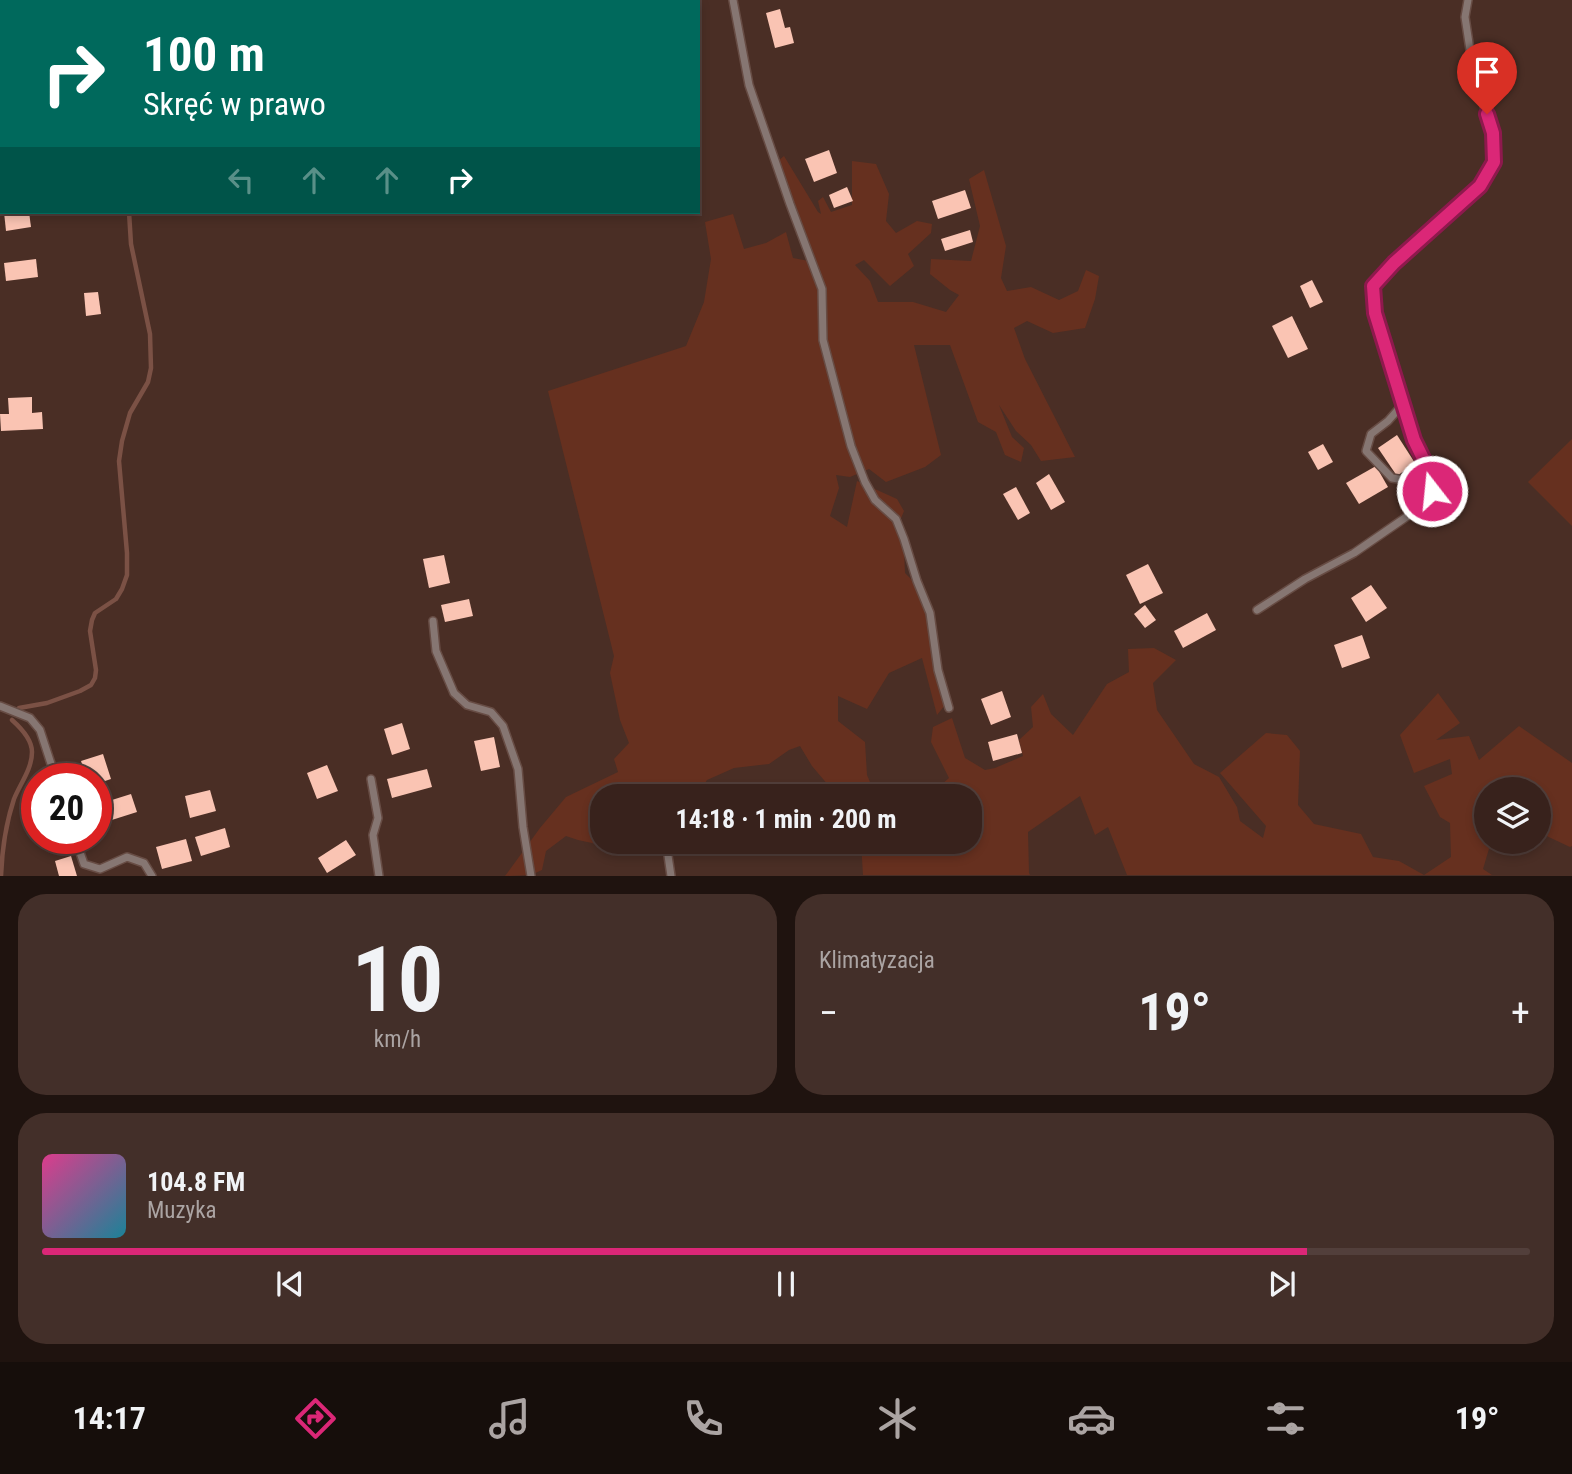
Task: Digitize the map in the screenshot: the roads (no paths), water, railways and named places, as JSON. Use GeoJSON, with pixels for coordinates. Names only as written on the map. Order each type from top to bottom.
{"type":"FeatureCollection","features":[{"type":"Feature","properties":{"kind":"lane"},"geometry":{"type":"LineString","coordinates":[[733,0],[750,85],[822,289],[823,340],[851,446],[864,482],[875,500],[896,519],[904,539],[930,614],[938,670],[949,708]]}},
{"type":"Feature","properties":{"kind":"lane"},"geometry":{"type":"LineString","coordinates":[[1257,610],[1354,553],[1415,511],[1432,491],[1433,479],[1414,440],[1375,313],[1373,286],[1394,263],[1480,186],[1494,162],[1493,133],[1474,76],[1465,17],[1468,0]]}},
{"type":"Feature","properties":{"kind":"lane"},"geometry":{"type":"LineString","coordinates":[[1403,404],[1388,421],[1371,434],[1366,451],[1392,478],[1401,480],[1410,481],[1424,460]]}},
{"type":"Feature","properties":{"kind":"lane"},"geometry":{"type":"LineString","coordinates":[[433,621],[436,650],[454,693],[467,705],[491,712],[503,726],[518,769],[531,876]]}},
{"type":"Feature","properties":{"kind":"lane"},"geometry":{"type":"LineString","coordinates":[[0,706],[30,718],[40,730],[51,763]]}},
{"type":"Feature","properties":{"kind":"lane"},"geometry":{"type":"LineString","coordinates":[[371,779],[378,818],[373,835],[379,876]]}},
{"type":"Feature","properties":{"kind":"lane"},"geometry":{"type":"LineString","coordinates":[[81,854],[84,864],[100,869],[127,857],[145,863],[152,876]]}},
{"type":"Feature","properties":{"kind":"lane"},"geometry":{"type":"LineString","coordinates":[[668,854],[671,876]]}},
{"type":"Feature","properties":{"kind":"waterway"},"geometry":{"type":"LineString","coordinates":[[19,708],[47,703],[91,685],[96,670],[90,631],[92,620],[95,613],[116,599],[127,575],[119,461],[130,413],[148,382],[151,368],[150,334],[131,244],[129,214]]}},
{"type":"Feature","properties":{"kind":"waterway"},"geometry":{"type":"LineString","coordinates":[[1,876],[9,818],[32,752],[28,739],[12,720]]}}]}
